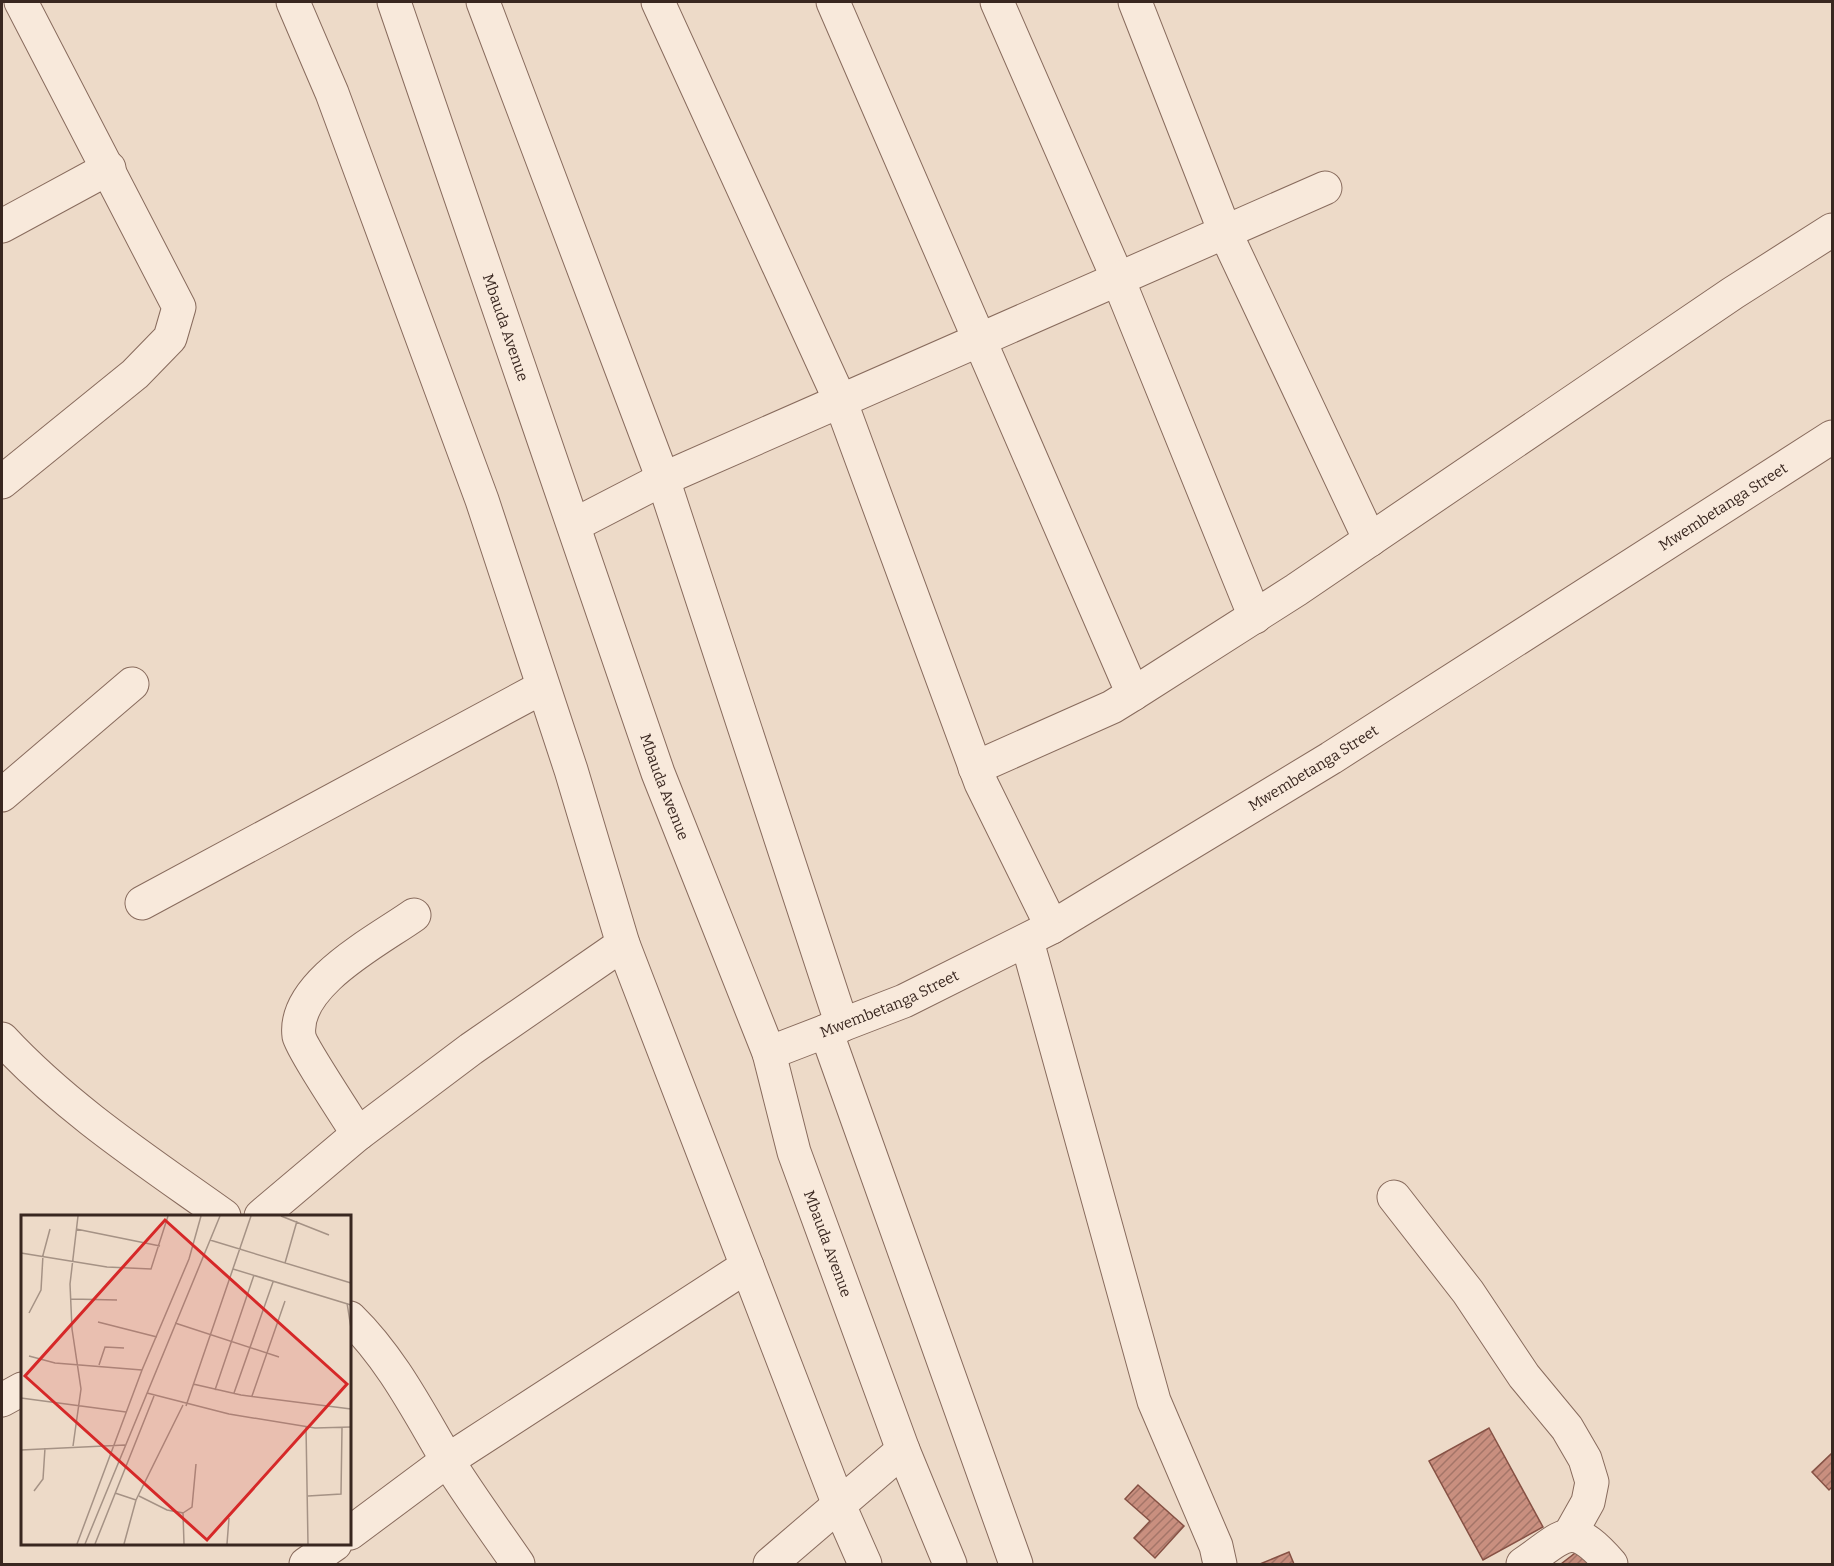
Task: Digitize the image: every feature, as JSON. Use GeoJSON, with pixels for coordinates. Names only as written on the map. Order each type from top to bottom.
{"type":"FeatureCollection","features":[{"type":"Feature","properties":{"kind":"street"},"geometry":{"type":"LineString","coordinates":[[2,482],[135,374],[170,338],[180,307],[21,2]]}},
{"type":"Feature","properties":{"kind":"street"},"geometry":{"type":"LineString","coordinates":[[293,2],[332,93],[482,500],[623,944],[839,1505],[865,1564]]}},
{"type":"Feature","properties":{"kind":"street","name":"Mbauda Avenue"},"geometry":{"type":"LineString","coordinates":[[394,2],[658,773],[769,1053],[794,1152],[903,1449],[950,1564]]}},
{"type":"Feature","properties":{"kind":"street"},"geometry":{"type":"LineString","coordinates":[[483,2],[663,479],[834,1028],[1016,1564]]}},
{"type":"Feature","properties":{"kind":"street"},"geometry":{"type":"LineString","coordinates":[[657,2],[840,400],[975,768],[1040,934],[1154,1401],[1216,1546],[1220,1564]]}},
{"type":"Feature","properties":{"kind":"street"},"geometry":{"type":"LineString","coordinates":[[833,2],[1133,694]]}},
{"type":"Feature","properties":{"kind":"street"},"geometry":{"type":"LineString","coordinates":[[997,2],[1118,279],[1255,617]]}},
{"type":"Feature","properties":{"kind":"street"},"geometry":{"type":"LineString","coordinates":[[1135,2],[1225,232],[1370,540]]}},
{"type":"Feature","properties":{"kind":"street"},"geometry":{"type":"LineString","coordinates":[[2,226],[109,168]]}},
{"type":"Feature","properties":{"kind":"street"},"geometry":{"type":"LineString","coordinates":[[574,525],[663,479],[1325,188]]}},
{"type":"Feature","properties":{"kind":"street"},"geometry":{"type":"LineString","coordinates":[[975,768],[1112,707],[1133,694],[1255,617],[1733,293],[1833,230]]}},
{"type":"Feature","properties":{"kind":"street","name":"Mwembetanga Street"},"geometry":{"type":"LineString","coordinates":[[769,1053],[904,1001],[1040,934],[1331,758],[1830,443]]}},
{"type":"Feature","properties":{"kind":"street"},"geometry":{"type":"LineString","coordinates":[[2,795],[132,684]]}},
{"type":"Feature","properties":{"kind":"street"},"geometry":{"type":"LineString","coordinates":[[142,903],[543,687]]}},
{"type":"Feature","properties":{"kind":"street"},"geometry":{"type":"LineString","coordinates":[[358,1134],[299,1036],[303,1007],[326,976],[414,915]]}},
{"type":"Feature","properties":{"kind":"street"},"geometry":{"type":"LineString","coordinates":[[262,1215],[358,1134],[471,1049],[623,944]]}},
{"type":"Feature","properties":{"kind":"street"},"geometry":{"type":"LineString","coordinates":[[2,1039],[31,1070],[76,1109],[223,1215]]}},
{"type":"Feature","properties":{"kind":"street"},"geometry":{"type":"LineString","coordinates":[[1394,1197],[1468,1292],[1524,1376],[1567,1428],[1585,1459],[1592,1482],[1588,1502],[1570,1534]]}},
{"type":"Feature","properties":{"kind":"street"},"geometry":{"type":"LineString","coordinates":[[351,1532],[448,1460],[747,1266]]}},
{"type":"Feature","properties":{"kind":"street"},"geometry":{"type":"LineString","coordinates":[[351,1319],[406,1388],[448,1460],[518,1564]]}},
{"type":"Feature","properties":{"kind":"street"},"geometry":{"type":"LineString","coordinates":[[2,1400],[21,1390]]}},
{"type":"Feature","properties":{"kind":"street"},"geometry":{"type":"LineString","coordinates":[[770,1564],[903,1449]]}},
{"type":"Feature","properties":{"kind":"street"},"geometry":{"type":"LineString","coordinates":[[1523,1564],[1558,1537],[1570,1534],[1584,1538],[1611,1564]]}},
{"type":"Feature","properties":{"kind":"street"},"geometry":{"type":"LineString","coordinates":[[306,1564],[334,1545]]}},
{"type":"Feature","properties":{"kind":"building"},"geometry":{"type":"Polygon","coordinates":[[[1489,1428],[1543,1527],[1483,1560],[1429,1461],[1489,1428]]]}},
{"type":"Feature","properties":{"kind":"building"},"geometry":{"type":"Polygon","coordinates":[[[1832,1453],[1832,1487],[1829,1490],[1812,1472],[1832,1453]]]}},
{"type":"Feature","properties":{"kind":"building"},"geometry":{"type":"Polygon","coordinates":[[[1138,1485],[1184,1526],[1155,1558],[1134,1538],[1150,1521],[1125,1499],[1138,1485]]]}},
{"type":"Feature","properties":{"kind":"building"},"geometry":{"type":"Polygon","coordinates":[[[1579,1550],[1591,1564],[1561,1564],[1579,1550]]]}},
{"type":"Feature","properties":{"kind":"building"},"geometry":{"type":"Polygon","coordinates":[[[1289,1552],[1294,1564],[1260,1564],[1289,1552]]]}}]}
